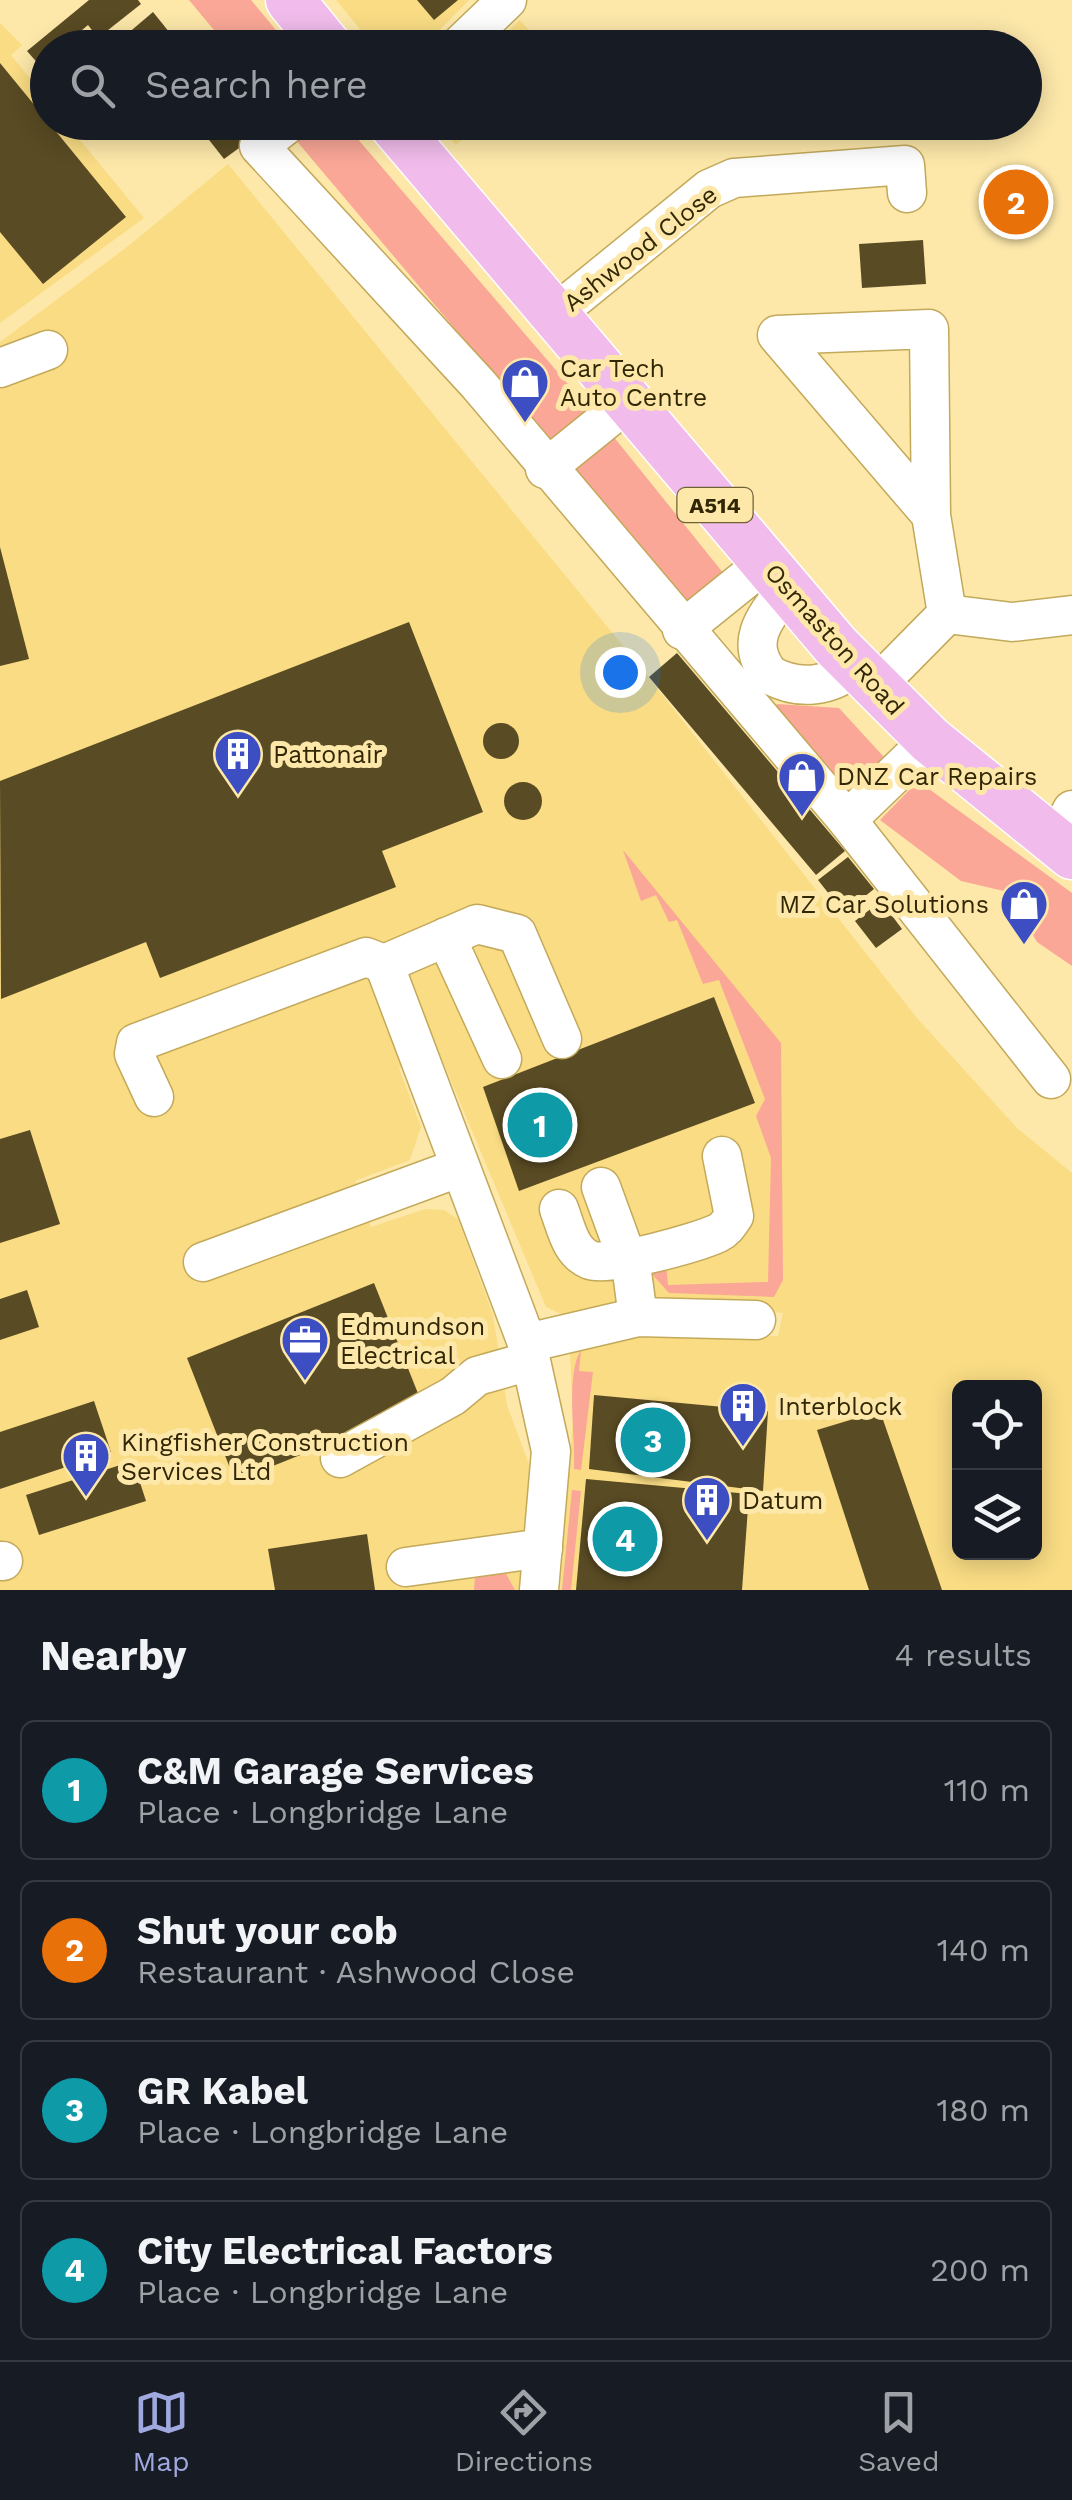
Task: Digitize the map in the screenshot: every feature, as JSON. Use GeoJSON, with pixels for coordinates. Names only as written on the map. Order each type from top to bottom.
{"type":"FeatureCollection","features":[{"type":"Feature","properties":{"kind":"main road"},"geometry":{"type":"LineString","coordinates":[[290,0],[314,30]]}},
{"type":"Feature","properties":{"kind":"main road","name":"Osmaston Road"},"geometry":{"type":"LineString","coordinates":[[405,140],[865,676],[930,740],[1066,836]]}},
{"type":"Feature","properties":{"kind":"street"},"geometry":{"type":"LineString","coordinates":[[476,30],[507,0]]}},
{"type":"Feature","properties":{"kind":"street"},"geometry":{"type":"LineString","coordinates":[[267,140],[259,146],[478,384],[682,630],[847,820],[1051,1079]]}},
{"type":"Feature","properties":{"kind":"street","name":"Ashwood Close"},"geometry":{"type":"LineString","coordinates":[[554,315],[709,189],[734,178],[905,166]]}},
{"type":"Feature","properties":{"kind":"street"},"geometry":{"type":"LineString","coordinates":[[931,515],[777,335],[929,328],[931,515],[947,614]]}},
{"type":"Feature","properties":{"kind":"street"},"geometry":{"type":"LineString","coordinates":[[0,368],[48,350]]}},
{"type":"Feature","properties":{"kind":"street"},"geometry":{"type":"LineString","coordinates":[[545,468],[628,402]]}},
{"type":"Feature","properties":{"kind":"street"},"geometry":{"type":"LineString","coordinates":[[682,630],[776,576]]}},
{"type":"Feature","properties":{"kind":"street"},"geometry":{"type":"LineString","coordinates":[[776,576],[757,635],[757,653],[770,675],[798,684],[824,684],[865,676],[947,614],[1012,622],[1072,615]]}},
{"type":"Feature","properties":{"kind":"street"},"geometry":{"type":"LineString","coordinates":[[847,820],[930,740]]}},
{"type":"Feature","properties":{"kind":"street"},"geometry":{"type":"LineString","coordinates":[[154,1097],[134,1054],[136,1043],[366,957],[384,964],[477,924],[517,934],[562,1039]]}},
{"type":"Feature","properties":{"kind":"street"},"geometry":{"type":"LineString","coordinates":[[446,938],[502,1058]]}},
{"type":"Feature","properties":{"kind":"street"},"geometry":{"type":"LineString","coordinates":[[384,964],[528,1352],[550,1451],[539,1590]]}},
{"type":"Feature","properties":{"kind":"street"},"geometry":{"type":"LineString","coordinates":[[559,1209],[573,1247],[590,1260],[608,1262],[724,1231],[734,1216],[722,1156]]}},
{"type":"Feature","properties":{"kind":"street"},"geometry":{"type":"LineString","coordinates":[[204,1262],[458,1168]]}},
{"type":"Feature","properties":{"kind":"street"},"geometry":{"type":"LineString","coordinates":[[601,1187],[627,1257],[638,1317]]}},
{"type":"Feature","properties":{"kind":"street"},"geometry":{"type":"LineString","coordinates":[[340,1458],[453,1396],[477,1376],[528,1352],[638,1317],[756,1320]]}},
{"type":"Feature","properties":{"kind":"street"},"geometry":{"type":"LineString","coordinates":[[419,1574],[544,1548]]}},
{"type":"Feature","properties":{"kind":"shaded area"},"geometry":{"type":"Polygon","coordinates":[[[189,0],[251,0],[276,30],[214,30],[189,0]]]}},
{"type":"Feature","properties":{"kind":"shaded area"},"geometry":{"type":"Polygon","coordinates":[[[336,0],[469,0],[440,30],[361,30],[336,0]]]}},
{"type":"Feature","properties":{"kind":"shaded area"},"geometry":{"type":"Polygon","coordinates":[[[520,20],[529,30],[510,30],[520,20]]]}},
{"type":"Feature","properties":{"kind":"shaded area"},"geometry":{"type":"Polygon","coordinates":[[[0,23],[22,45],[11,55],[30,78],[30,140],[80,140],[144,218],[0,323],[0,23]]]}},
{"type":"Feature","properties":{"kind":"shaded area"},"geometry":{"type":"Polygon","coordinates":[[[296,140],[359,140],[591,411],[551,443],[296,140]]]}},
{"type":"Feature","properties":{"kind":"shaded area"},"geometry":{"type":"Polygon","coordinates":[[[228,164],[642,669],[917,1018],[1017,1128],[1072,1173],[1072,1590],[560,1590],[573,1419],[570,1353],[602,1336],[778,1336],[783,1313],[661,1304],[568,1317],[546,1307],[438,1050],[399,1068],[421,1127],[410,1160],[355,1181],[371,1227],[425,1209],[444,1210],[458,1219],[493,1315],[507,1405],[533,1475],[519,1590],[0,1590],[0,342],[127,247],[228,164]]]}},
{"type":"Feature","properties":{"kind":"shaded area"},"geometry":{"type":"Polygon","coordinates":[[[613,436],[724,574],[689,606],[575,470],[613,436]]]}},
{"type":"Feature","properties":{"kind":"shaded area"},"geometry":{"type":"Polygon","coordinates":[[[777,704],[839,708],[894,768],[859,803],[808,757],[771,713],[777,704]]]}},
{"type":"Feature","properties":{"kind":"shaded area"},"geometry":{"type":"Polygon","coordinates":[[[918,781],[1072,893],[1072,966],[1037,942],[1008,892],[961,881],[880,820],[918,781]]]}},
{"type":"Feature","properties":{"kind":"shaded area"},"geometry":{"type":"Polygon","coordinates":[[[623,850],[781,1043],[783,1280],[774,1297],[669,1293],[652,1274],[654,1264],[666,1264],[668,1285],[768,1282],[771,1158],[756,1116],[765,1099],[719,980],[703,984],[677,920],[669,922],[656,895],[641,901],[623,850]]]}},
{"type":"Feature","properties":{"kind":"shaded area"},"geometry":{"type":"Polygon","coordinates":[[[581,1350],[579,1371],[593,1372],[581,1470],[574,1469],[572,1407],[573,1375],[581,1350]]]}},
{"type":"Feature","properties":{"kind":"shaded area"},"geometry":{"type":"Polygon","coordinates":[[[572,1490],[581,1491],[571,1590],[562,1590],[572,1490]]]}},
{"type":"Feature","properties":{"kind":"shaded area"},"geometry":{"type":"Polygon","coordinates":[[[504,1570],[515,1590],[474,1590],[475,1576],[504,1570]]]}},
{"type":"Feature","properties":{"kind":"building"},"geometry":{"type":"Polygon","coordinates":[[[89,0],[138,0],[141,4],[108,30],[92,30],[88,25],[82,30],[53,30],[89,0]]]}},
{"type":"Feature","properties":{"kind":"building"},"geometry":{"type":"Polygon","coordinates":[[[417,0],[458,0],[434,20],[417,0]]]}},
{"type":"Feature","properties":{"kind":"building"},"geometry":{"type":"Polygon","coordinates":[[[153,12],[168,30],[132,30],[153,12]]]}},
{"type":"Feature","properties":{"kind":"building"},"geometry":{"type":"Polygon","coordinates":[[[0,63],[30,100],[30,140],[63,140],[126,217],[43,284],[0,232],[0,63]]]}},
{"type":"Feature","properties":{"kind":"building"},"geometry":{"type":"Polygon","coordinates":[[[209,140],[250,140],[224,159],[209,140]]]}},
{"type":"Feature","properties":{"kind":"building"},"geometry":{"type":"Polygon","coordinates":[[[923,240],[926,284],[862,288],[859,244],[923,240]]]}},
{"type":"Feature","properties":{"kind":"building"},"geometry":{"type":"Polygon","coordinates":[[[0,547],[29,659],[0,666],[0,547]]]}},
{"type":"Feature","properties":{"kind":"building","name":"Pattonair"},"geometry":{"type":"Polygon","coordinates":[[[409,622],[483,812],[382,851],[396,887],[160,978],[146,942],[1,999],[0,781],[409,622]]]}},
{"type":"Feature","properties":{"kind":"building"},"geometry":{"type":"Polygon","coordinates":[[[677,653],[845,851],[816,875],[649,677],[677,653]]]}},
{"type":"Feature","properties":{"kind":"building"},"geometry":{"type":"Polygon","coordinates":[[[501,723],[514,728],[519,741],[514,754],[501,759],[488,754],[483,741],[488,728],[501,723]]]}},
{"type":"Feature","properties":{"kind":"building"},"geometry":{"type":"Polygon","coordinates":[[[523,782],[536,788],[542,801],[536,814],[523,820],[510,814],[504,801],[510,788],[523,782]]]}},
{"type":"Feature","properties":{"kind":"building"},"geometry":{"type":"Polygon","coordinates":[[[848,857],[874,889],[844,913],[818,880],[848,857]]]}},
{"type":"Feature","properties":{"kind":"building"},"geometry":{"type":"Polygon","coordinates":[[[881,901],[902,929],[876,948],[855,921],[881,901]]]}},
{"type":"Feature","properties":{"kind":"building"},"geometry":{"type":"Polygon","coordinates":[[[714,997],[755,1103],[519,1191],[483,1087],[714,997]]]}},
{"type":"Feature","properties":{"kind":"building"},"geometry":{"type":"Polygon","coordinates":[[[30,1130],[60,1224],[0,1243],[0,1139],[30,1130]]]}},
{"type":"Feature","properties":{"kind":"building","name":"Edmundson Electrical"},"geometry":{"type":"Polygon","coordinates":[[[374,1283],[423,1406],[235,1481],[187,1358],[374,1283]]]}},
{"type":"Feature","properties":{"kind":"building"},"geometry":{"type":"Polygon","coordinates":[[[27,1290],[39,1327],[0,1340],[0,1299],[27,1290]]]}},
{"type":"Feature","properties":{"kind":"building"},"geometry":{"type":"Polygon","coordinates":[[[594,1395],[768,1411],[763,1491],[589,1469],[594,1395]]]}},
{"type":"Feature","properties":{"kind":"building"},"geometry":{"type":"Polygon","coordinates":[[[94,1401],[111,1452],[0,1489],[0,1432],[94,1401]]]}},
{"type":"Feature","properties":{"kind":"building"},"geometry":{"type":"Polygon","coordinates":[[[880,1411],[942,1590],[869,1590],[817,1430],[880,1411]]]}},
{"type":"Feature","properties":{"kind":"building","name":"Kingfisher Construction Services Ltd"},"geometry":{"type":"Polygon","coordinates":[[[133,1461],[146,1501],[39,1535],[26,1495],[133,1461]]]}},
{"type":"Feature","properties":{"kind":"building"},"geometry":{"type":"Polygon","coordinates":[[[586,1479],[749,1494],[742,1590],[576,1590],[586,1479]]]}},
{"type":"Feature","properties":{"kind":"building"},"geometry":{"type":"Polygon","coordinates":[[[367,1534],[375,1590],[275,1590],[268,1549],[367,1534]]]}},
{"type":"Feature","properties":{"kind":"place","name":"Shut your cob"},"geometry":{"type":"Point","coordinates":[1016,202]}},
{"type":"Feature","properties":{"kind":"place","name":"Car Tech Auto Centre"},"geometry":{"type":"Point","coordinates":[525,424]}},
{"type":"Feature","properties":{"kind":"place","name":"Pattonair"},"geometry":{"type":"Point","coordinates":[238,796]}},
{"type":"Feature","properties":{"kind":"place","name":"DNZ Car Repairs"},"geometry":{"type":"Point","coordinates":[802,818]}},
{"type":"Feature","properties":{"kind":"place","name":"MZ Car Solutions"},"geometry":{"type":"Point","coordinates":[1024,946]}},
{"type":"Feature","properties":{"kind":"place","name":"C&M Garage Services"},"geometry":{"type":"Point","coordinates":[540,1125]}},
{"type":"Feature","properties":{"kind":"place","name":"Edmundson Electrical"},"geometry":{"type":"Point","coordinates":[305,1382]}},
{"type":"Feature","properties":{"kind":"place","name":"GR Kabel"},"geometry":{"type":"Point","coordinates":[653,1440]}},
{"type":"Feature","properties":{"kind":"place","name":"Interblock"},"geometry":{"type":"Point","coordinates":[743,1448]}},
{"type":"Feature","properties":{"kind":"place","name":"Kingfisher Construction Services Ltd"},"geometry":{"type":"Point","coordinates":[86,1498]}},
{"type":"Feature","properties":{"kind":"place","name":"City Electrical Factors"},"geometry":{"type":"Point","coordinates":[625,1539]}},
{"type":"Feature","properties":{"kind":"place","name":"Datum"},"geometry":{"type":"Point","coordinates":[707,1542]}}]}
